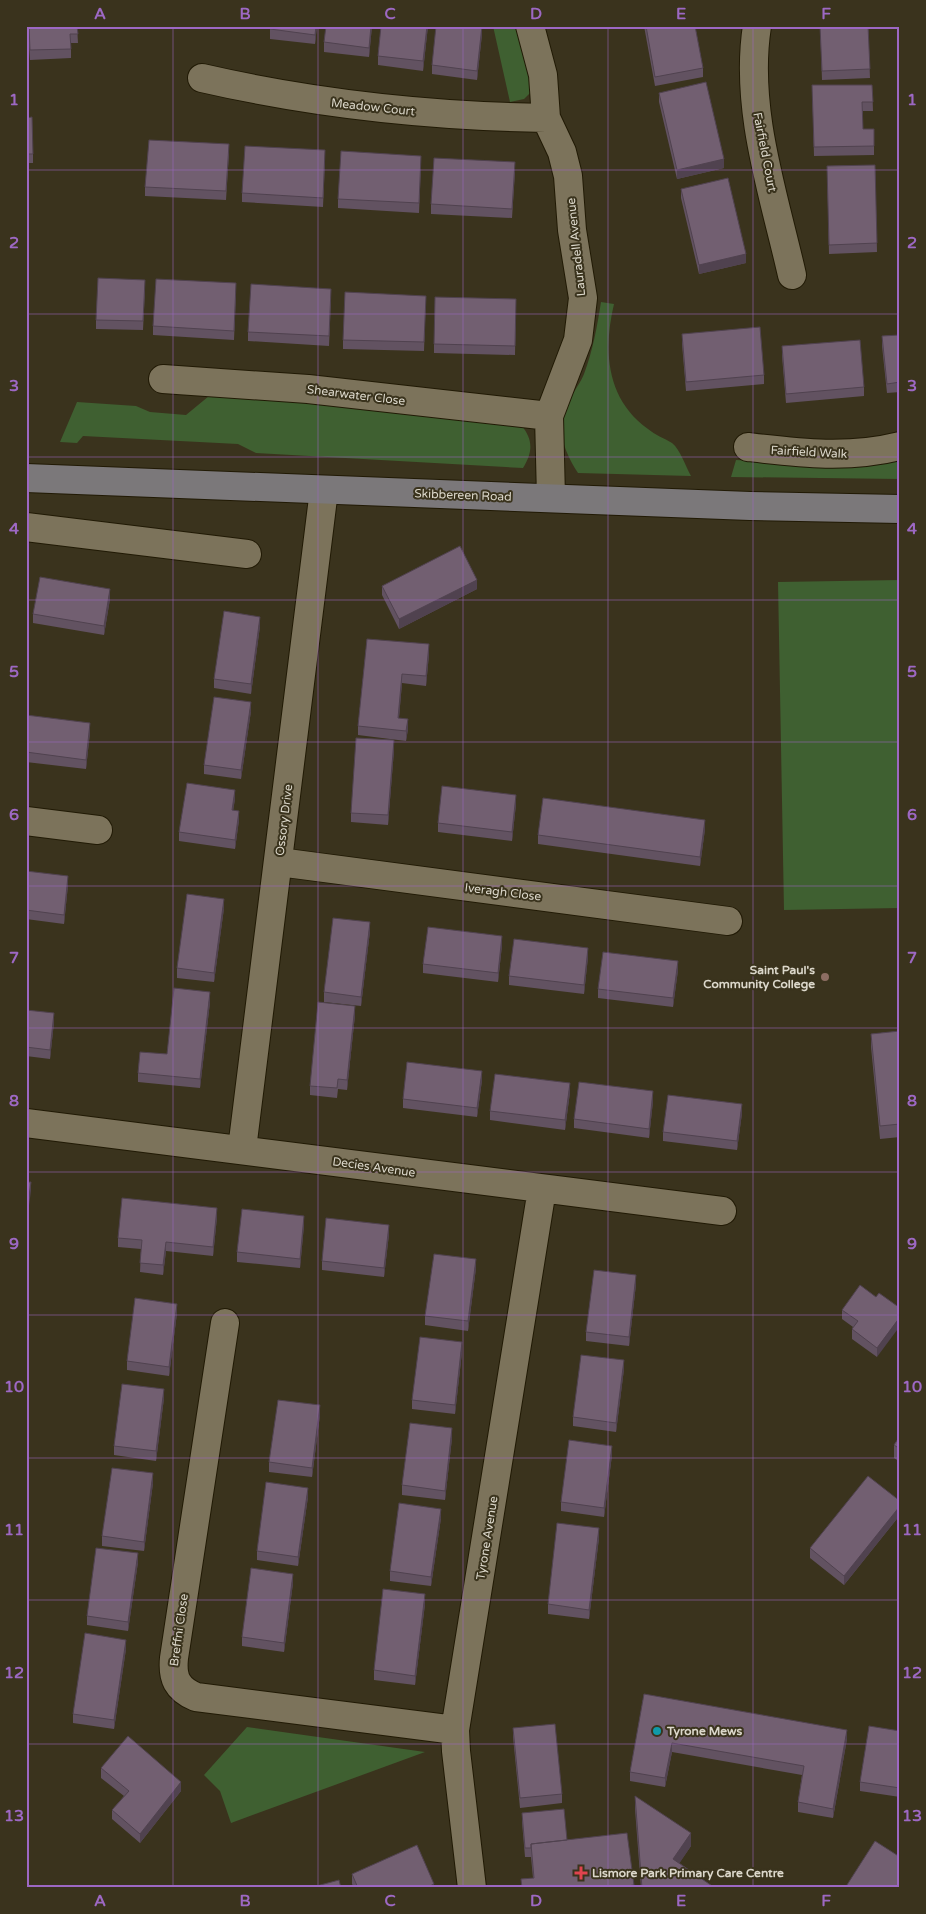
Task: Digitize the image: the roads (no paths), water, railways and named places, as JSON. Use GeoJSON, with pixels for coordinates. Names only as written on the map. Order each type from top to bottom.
{"type":"FeatureCollection","features":[{"type":"Feature","properties":{"kind":"street","name":"Lauradell Avenue"},"geometry":{"type":"LineString","coordinates":[[530,26],[544,75],[546,118],[562,152],[568,176],[572,230],[583,298],[578,340],[549,416],[551,498]]}},
{"type":"Feature","properties":{"kind":"street","name":"Fairfield Court"},"geometry":{"type":"LineString","coordinates":[[757,26],[753,71],[756,110],[792,275]]}},
{"type":"Feature","properties":{"kind":"street","name":"Meadow Court"},"geometry":{"type":"LineString","coordinates":[[202,78],[270,94],[376,108],[546,118]]}},
{"type":"Feature","properties":{"kind":"street","name":"Shearwater Close"},"geometry":{"type":"LineString","coordinates":[[163,379],[308,389],[549,416]]}},
{"type":"Feature","properties":{"kind":"street","name":"Fairfield Walk"},"geometry":{"type":"LineString","coordinates":[[748,447],[810,455],[848,455],[900,446]]}},
{"type":"Feature","properties":{"kind":"street","name":"Skibbereen Road"},"geometry":{"type":"LineString","coordinates":[[26,478],[900,509]]}},
{"type":"Feature","properties":{"kind":"street","name":"Ossory Drive"},"geometry":{"type":"LineString","coordinates":[[242,1149],[324,490]]}},
{"type":"Feature","properties":{"kind":"street"},"geometry":{"type":"LineString","coordinates":[[26,527],[247,554]]}},
{"type":"Feature","properties":{"kind":"street"},"geometry":{"type":"LineString","coordinates":[[26,820],[98,830]]}},
{"type":"Feature","properties":{"kind":"street","name":"Iveragh Close"},"geometry":{"type":"LineString","coordinates":[[279,862],[728,921]]}},
{"type":"Feature","properties":{"kind":"street","name":"Decies Avenue"},"geometry":{"type":"LineString","coordinates":[[26,1123],[722,1211]]}},
{"type":"Feature","properties":{"kind":"street","name":"Tyrone Avenue"},"geometry":{"type":"LineString","coordinates":[[472,1888],[455,1730],[542,1189]]}},
{"type":"Feature","properties":{"kind":"street","name":"Breffni Close"},"geometry":{"type":"LineString","coordinates":[[225,1323],[174,1658],[173,1676],[176,1684],[186,1693],[196,1697],[455,1730]]}},
{"type":"Feature","properties":{"kind":"place","name":"Saint Paul's Community College"},"geometry":{"type":"Point","coordinates":[825,977]}},
{"type":"Feature","properties":{"kind":"place","name":"Tyrone Mews"},"geometry":{"type":"Point","coordinates":[657,1731]}},
{"type":"Feature","properties":{"kind":"place","name":"Lismore Park Primary Care Centre"},"geometry":{"type":"Point","coordinates":[581,1873]}}]}
